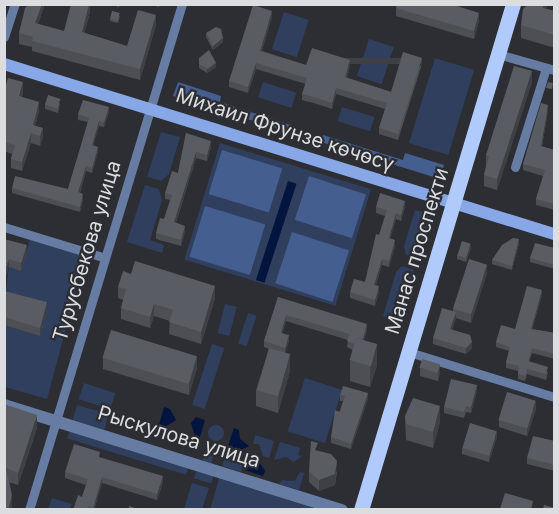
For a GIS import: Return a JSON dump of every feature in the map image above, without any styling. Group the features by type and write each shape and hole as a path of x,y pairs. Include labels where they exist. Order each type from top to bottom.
{"main road":[{"name":"Манас проспекти","path":"361,510 513,4"},
{"name":"Михаил Фрунзе көчөсү","path":"4,64 555,234"}],"street":[{"path":"4,37 15,4"},
{"name":"Турусбекова улица","path":"29,510 103,257 182,4"},
{"path":"498,54 550,69 515,167"},
{"path":"4,227 103,257"},
{"path":"409,352 555,397"},
{"name":"Рыскулова улица","path":"4,405 342,510"}],"shaded area":[{"path":"284,12 309,20 297,57 272,49"},
{"path":"369,39 394,47 382,84 357,76"},
{"path":"435,58 474,70 448,155 409,143"},
{"path":"178,82 221,96 220,102 291,125 289,132 173,96"},
{"path":"263,82 296,93 291,108 258,97"},
{"path":"342,107 375,117 370,131 338,121"},
{"path":"161,132 180,137 169,174 161,181 147,177"},
{"path":"323,135 403,160 405,153 444,165 440,179 321,142"},
{"path":"220,143 371,189 335,306 184,260"},
{"path":"222,150 282,168 269,212 209,194"},
{"path":"309,176 366,195 352,238 295,220"},
{"path":"288,181 297,184 264,283 256,280"},
{"path":"145,185 159,189 162,200 150,240 164,245 162,253 127,242"},
{"path":"205,206 265,224 250,275 190,257"},
{"path":"415,210 431,214 417,258 406,255 404,246"},
{"path":"292,232 349,251 332,302 275,283"},
{"path":"31,236 86,254 47,399 5,387 4,325 39,335 47,310 5,297 9,267 21,270"},
{"path":"402,266 414,270 398,321 383,316 396,272"},
{"path":"225,304 237,307 229,336 218,333"},
{"path":"248,313 257,316 247,346 238,343"},
{"path":"212,344 224,348 205,409 192,405"},
{"path":"305,378 342,390 325,443 288,431"},
{"path":"84,383 115,393 110,409 79,399"},
{"path":"77,405 109,414 104,429 73,420"},
{"path":"164,407 170,409 176,420 165,427 159,425"},
{"path":"196,417 205,420 200,437 195,436 191,423"},
{"path":"216,425 224,433 216,441 208,433"},
{"path":"234,428 239,430 240,439 249,446 241,450 228,446"},
{"path":"70,430 189,466 186,475 67,439"},
{"path":"255,435 274,441 269,458 263,456 259,444 253,444"},
{"path":"280,442 300,448 298,455 302,456 294,462 286,457 274,460"},
{"path":"208,444 217,447 211,464 202,461"},
{"path":"227,450 240,454 244,462 241,472 222,466"},
{"path":"257,459 265,471 263,476 245,470 247,463"},
{"path":"197,468 214,473 211,484 194,479"},
{"path":"300,472 304,473 299,490 279,484 282,480 295,481"},
{"path":"220,475 335,510 210,510"},
{"path":"192,483 209,488 202,509 184,509"},
{"path":"52,498 72,504 70,509 48,509"}],"building":[{"path":"29,4 42,4 35,23 64,31 71,4 89,4 82,32 127,46 138,10 156,15 140,69 32,41 33,37 19,33 25,8"},
{"path":"397,4 451,4 479,13 474,31 396,8"},
{"path":"528,4 544,4 543,8 555,11 555,35 521,25 523,9"},
{"path":"253,5 272,11 260,51 306,65 312,48 350,60 345,77 391,92 403,52 422,58 398,134 379,128 387,103 336,88 332,103 302,94 307,78 256,63 248,87 229,81"},
{"path":"112,11 120,13 118,21 110,19"},
{"path":"216,27 221,29 223,38 213,46 206,33"},
{"path":"209,50 216,63 207,69 199,64 199,58"},
{"path":"514,66 532,71 497,179 484,175 489,156 486,155"},
{"path":"8,78 23,82 19,96 39,102 33,125 43,128 40,136 31,133 22,162 11,159 15,145 4,142 4,92"},
{"path":"548,82 553,83 552,89 546,88"},
{"path":"48,95 60,99 57,109 45,105"},
{"path":"83,100 109,107 104,122 99,121 92,145 98,147 92,168 86,166 78,192 83,194 80,207 12,188 15,176 68,189 89,118 78,114"},
{"path":"541,103 548,105 541,146 555,150 555,204 536,199 545,170 523,164"},
{"path":"186,133 211,141 207,155 196,152 174,222 185,226 181,240 156,233 160,218 164,219 172,195 165,193 172,171 178,173"},
{"path":"380,193 405,201 401,215 396,213 389,238 395,240 389,261 382,259 374,285 379,286 375,300 350,292 354,279 365,282 376,234 379,235 387,210 376,207"},
{"path":"513,238 519,239 512,266 492,260 502,245"},
{"path":"4,239 27,245 21,263 9,259 4,274"},
{"path":"462,241 471,244 466,258 457,255"},
{"path":"535,243 555,248 555,265 530,258"},
{"path":"469,259 487,265 471,314 453,308"},
{"path":"135,261 215,286 201,332 169,322 173,310 154,304 150,317 121,308 126,289 118,287 123,271 131,274"},
{"path":"527,286 542,290 531,329 555,333 555,354 532,348 528,361 548,367 546,374 527,369 525,376 518,374 519,366 506,363 510,347 496,342 501,325 515,329"},
{"path":"4,291 47,302 40,328 4,317"},
{"path":"278,297 367,324 363,339 356,338 354,344 347,341 349,334 286,315 281,333 289,335 285,348 264,341"},
{"path":"442,308 456,312 450,329 470,335 472,342 466,348 433,338"},
{"path":"111,330 197,356 189,384 103,358"},
{"path":"356,338 377,344 371,366 350,360"},
{"path":"269,348 290,354 278,396 257,390"},
{"path":"422,359 440,364 438,373 420,368"},
{"path":"451,379 477,385 471,407 466,406 464,412 444,407"},
{"path":"343,386 368,393 351,444 331,437 335,410 340,412 345,396 340,395"},
{"path":"507,392 536,401 527,429 499,420"},
{"path":"413,398 440,406 433,432 406,424 405,416"},
{"path":"4,404 37,415 18,473 6,468 12,495 8,510 4,510"},
{"path":"470,423 497,431 489,456 462,448"},
{"path":"533,436 555,441 555,465 527,458"},
{"path":"311,441 318,443 315,450 331,454 337,461 335,474 319,480 309,471"},
{"path":"74,444 100,452 99,457 163,476 157,494 102,477 93,507 88,506 87,510 73,510 78,495 82,497 88,479 65,472"},
{"path":"505,493 533,501 531,510 500,509"},
{"path":"544,505 555,508 555,510 543,510"},
{"path":"129,506 141,510 128,510"}]}
